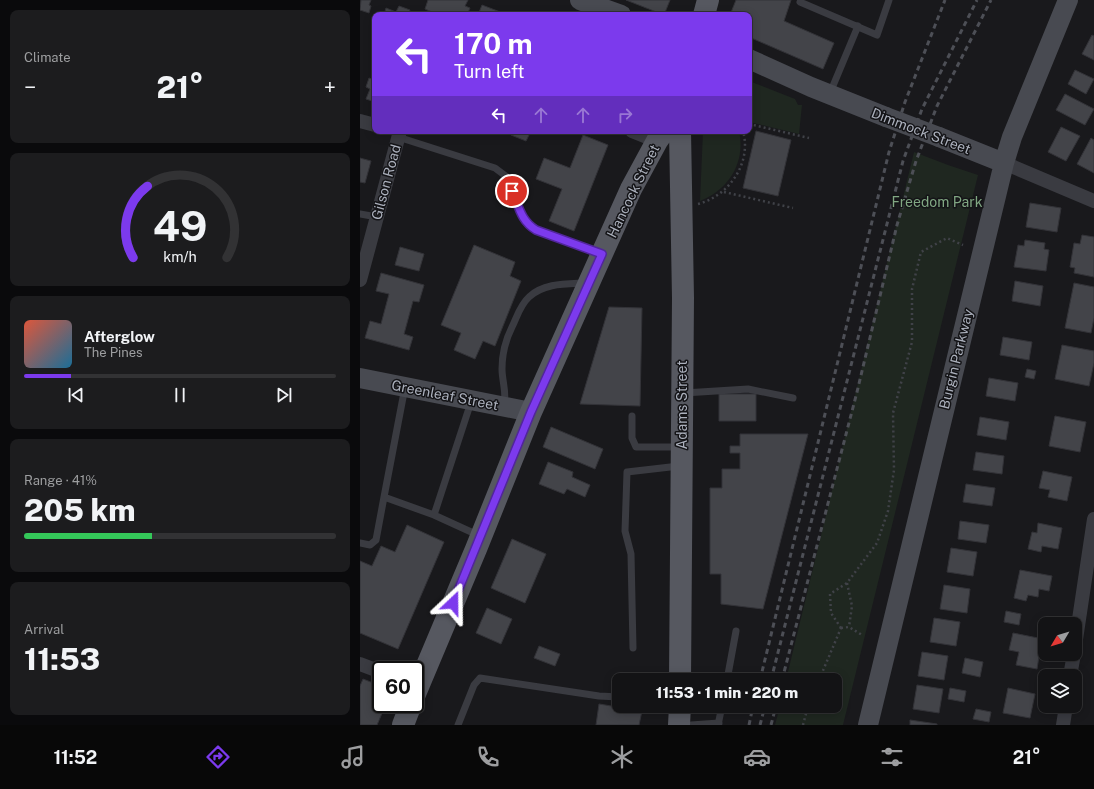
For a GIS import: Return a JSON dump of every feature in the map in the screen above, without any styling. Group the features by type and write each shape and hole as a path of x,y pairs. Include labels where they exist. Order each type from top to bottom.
{"main road":[{"path":"580,0 610,9"},
{"path":"705,12 708,0"},
{"name":"Burgin Parkway","path":"868,725 1004,163 1012,137 1068,0"},
{"name":"Dimmock Street","path":"752,60 830,95 1004,163"},
{"name":"Adams Street","path":"680,134 682,393 680,673"},
{"name":"Hancock Street","path":"424,672 531,412 631,189 661,136"},
{"name":"Greenleaf Street","path":"360,378 531,412"},
{"name":"Hancock Street","path":"403,725 408,713"},
{"path":"679,725 680,713"}],"street":[{"path":"360,121 372,124"},
{"name":"Gilson Road","path":"360,280 398,134"},
{"path":"649,134 661,136"},
{"name":"Dimmock Street","path":"1004,163 1094,201"},
{"path":"1079,617 1094,519"},
{"path":"360,664 372,669"},
{"path":"1063,725 1065,713"}],"lane":[{"path":"801,0 800,2 877,35 890,0"},
{"path":"830,95 858,26"},
{"path":"401,134 495,168 507,177 524,220 529,226 536,230 602,254"},
{"path":"360,214 377,217"},
{"path":"503,406 506,397 502,369 503,357 510,330 528,297 540,290 557,284 589,283"},
{"path":"360,543 370,545 376,540 405,387"},
{"path":"682,393 748,389 793,398"},
{"path":"434,515 472,400"},
{"path":"632,416 632,438 636,447 681,456"},
{"path":"633,648 631,554 625,531 626,472 681,456"},
{"path":"384,497 434,515 481,536"},
{"path":"728,673 736,631"},
{"path":"458,725 474,685 480,678 592,695 612,696"},
{"path":"691,725 719,724 721,713"}],"path":[{"path":"752,125 809,138"},
{"path":"697,204 711,200 723,192 737,174 742,163 745,144 743,134"},
{"path":"723,192 793,208"},
{"path":"841,628 831,613 830,594 847,583 878,543 888,511 894,470 893,413 912,342 912,289 921,252 947,238 963,245"},
{"path":"847,583 852,606 849,627"},
{"path":"841,628 849,627 862,635"},
{"path":"822,673 841,628"},
{"path":"803,725 806,713"}],"green space":[{"path":"752,82 795,99 798,105 802,105 799,134 752,123"},
{"path":"703,134 740,134 741,142 740,153 733,174 719,190 700,201"},
{"name":"Freedom Park","path":"914,152 978,175 843,725 775,725 778,713 842,713 842,673 788,673"}],"building":[{"path":"361,0 371,0 369,5 371,6 369,13 360,10"},
{"path":"428,0 468,0 465,6 470,8 468,12 432,12 425,9"},
{"path":"626,0 670,0 665,12 656,12"},
{"path":"736,0 791,0 784,21 834,43 823,69 752,38 752,12 731,12"},
{"path":"482,5 500,12 479,12"},
{"path":"399,6 410,10 409,12 396,12"},
{"path":"386,8 396,12 385,12"},
{"path":"1092,35 1094,36 1094,60 1082,54"},
{"path":"1075,70 1094,79 1086,94 1068,84"},
{"path":"369,78 372,79 372,101 366,99 370,89 366,87"},
{"path":"1065,94 1094,109 1085,125 1056,110"},
{"path":"1061,127 1080,136 1066,161 1048,152"},
{"path":"756,131 791,140 778,196 743,188"},
{"path":"511,134 530,134 526,141"},
{"path":"583,135 608,145 574,231 549,221 562,189 536,179 544,158 570,168"},
{"path":"1091,138 1094,140 1094,173 1077,164"},
{"path":"360,158 371,161 365,183 360,182"},
{"path":"1030,203 1061,208 1057,232 1026,227"},
{"path":"1082,235 1094,237 1094,277 1074,273 1075,268 1070,267 1074,243 1080,244"},
{"path":"1025,240 1045,243 1044,249 1049,250 1046,271 1014,267 1018,245 1024,246"},
{"path":"474,245 515,262 510,276 521,281 495,346 483,341 475,359 454,350 461,333 441,325"},
{"path":"400,247 424,254 419,271 395,265"},
{"path":"381,273 424,285 419,302 413,301 404,334 413,337 409,350 365,338 370,321 381,324 389,294 376,291"},
{"path":"1015,281 1043,286 1040,306 1012,301"},
{"path":"1074,283 1094,287 1094,318 1091,333 1065,328"},
{"path":"609,307 642,308 640,406 580,404"},
{"path":"1003,337 1032,342 1029,360 1000,355"},
{"path":"1062,345 1094,351 1094,363 1089,386 1055,379"},
{"path":"1027,369 1036,371 1034,379 1025,377"},
{"path":"989,378 1018,383 1015,401 986,396"},
{"path":"719,394 756,394 756,421 719,421"},
{"path":"1055,416 1086,422 1080,452 1049,446"},
{"path":"980,417 1009,422 1006,440 977,435"},
{"path":"551,427 603,449 595,469 543,447"},
{"path":"740,434 808,434 763,609 721,604 721,574 710,574 710,488 722,488 722,469 740,469 740,453 730,453 730,446 740,446"},
{"path":"976,452 1004,456 1002,474 973,470"},
{"path":"548,462 573,472 572,477 590,485 585,497 567,489 564,494 539,484"},
{"path":"1043,471 1072,477 1067,501 1048,497 1050,490 1039,488"},
{"path":"966,484 995,488 992,506 963,502"},
{"path":"960,521 989,525 986,543 958,539"},
{"path":"1038,523 1062,528 1058,549 1042,546 1041,552 1028,549 1032,532 1037,533"},
{"path":"407,525 444,542 398,649 360,633 360,561 372,566 381,546 395,552"},
{"path":"512,539 546,554 525,603 491,588"},
{"path":"951,548 977,552 973,576 947,572"},
{"path":"1020,570 1052,576 1049,591 1039,589 1038,597 1028,595 1026,601 1014,598"},
{"path":"944,585 970,589 967,613 940,609"},
{"path":"487,608 512,619 501,644 476,633"},
{"path":"1006,611 1021,614 1019,625 1004,622"},
{"path":"934,618 960,622 956,646 930,642"},
{"path":"1013,633 1038,638 1037,669 1016,665 1019,652 1009,650"},
{"path":"539,646 560,654 555,666 534,658"},
{"path":"922,652 948,656 944,680 918,676"},
{"path":"965,658 983,662 980,677 962,673"},
{"path":"363,679 372,682 372,713 382,713 377,725 360,725 360,686"},
{"path":"917,685 943,689 939,713 913,709"},
{"path":"950,688 966,691 964,702 948,699"},
{"path":"1008,688 1035,694 1030,718 1003,713"},
{"path":"599,704 612,706 612,713 642,713 639,725 596,725"},
{"path":"976,709 991,712 989,722 973,719"},
{"path":"910,720 937,724 937,725 910,725"}],"railway":[{"path":"762,673 889,152 905,102 945,0"},
{"path":"773,673 903,161 922,109 977,0"},
{"path":"784,673 857,392 897,225 916,161 937,106 991,0"},
{"path":"749,725 752,713"},
{"path":"760,725 763,713"},
{"path":"771,725 774,713"}],"route":[{"path":"453,603 531,412 602,254 536,230 529,226 524,220 512,191"}]}
